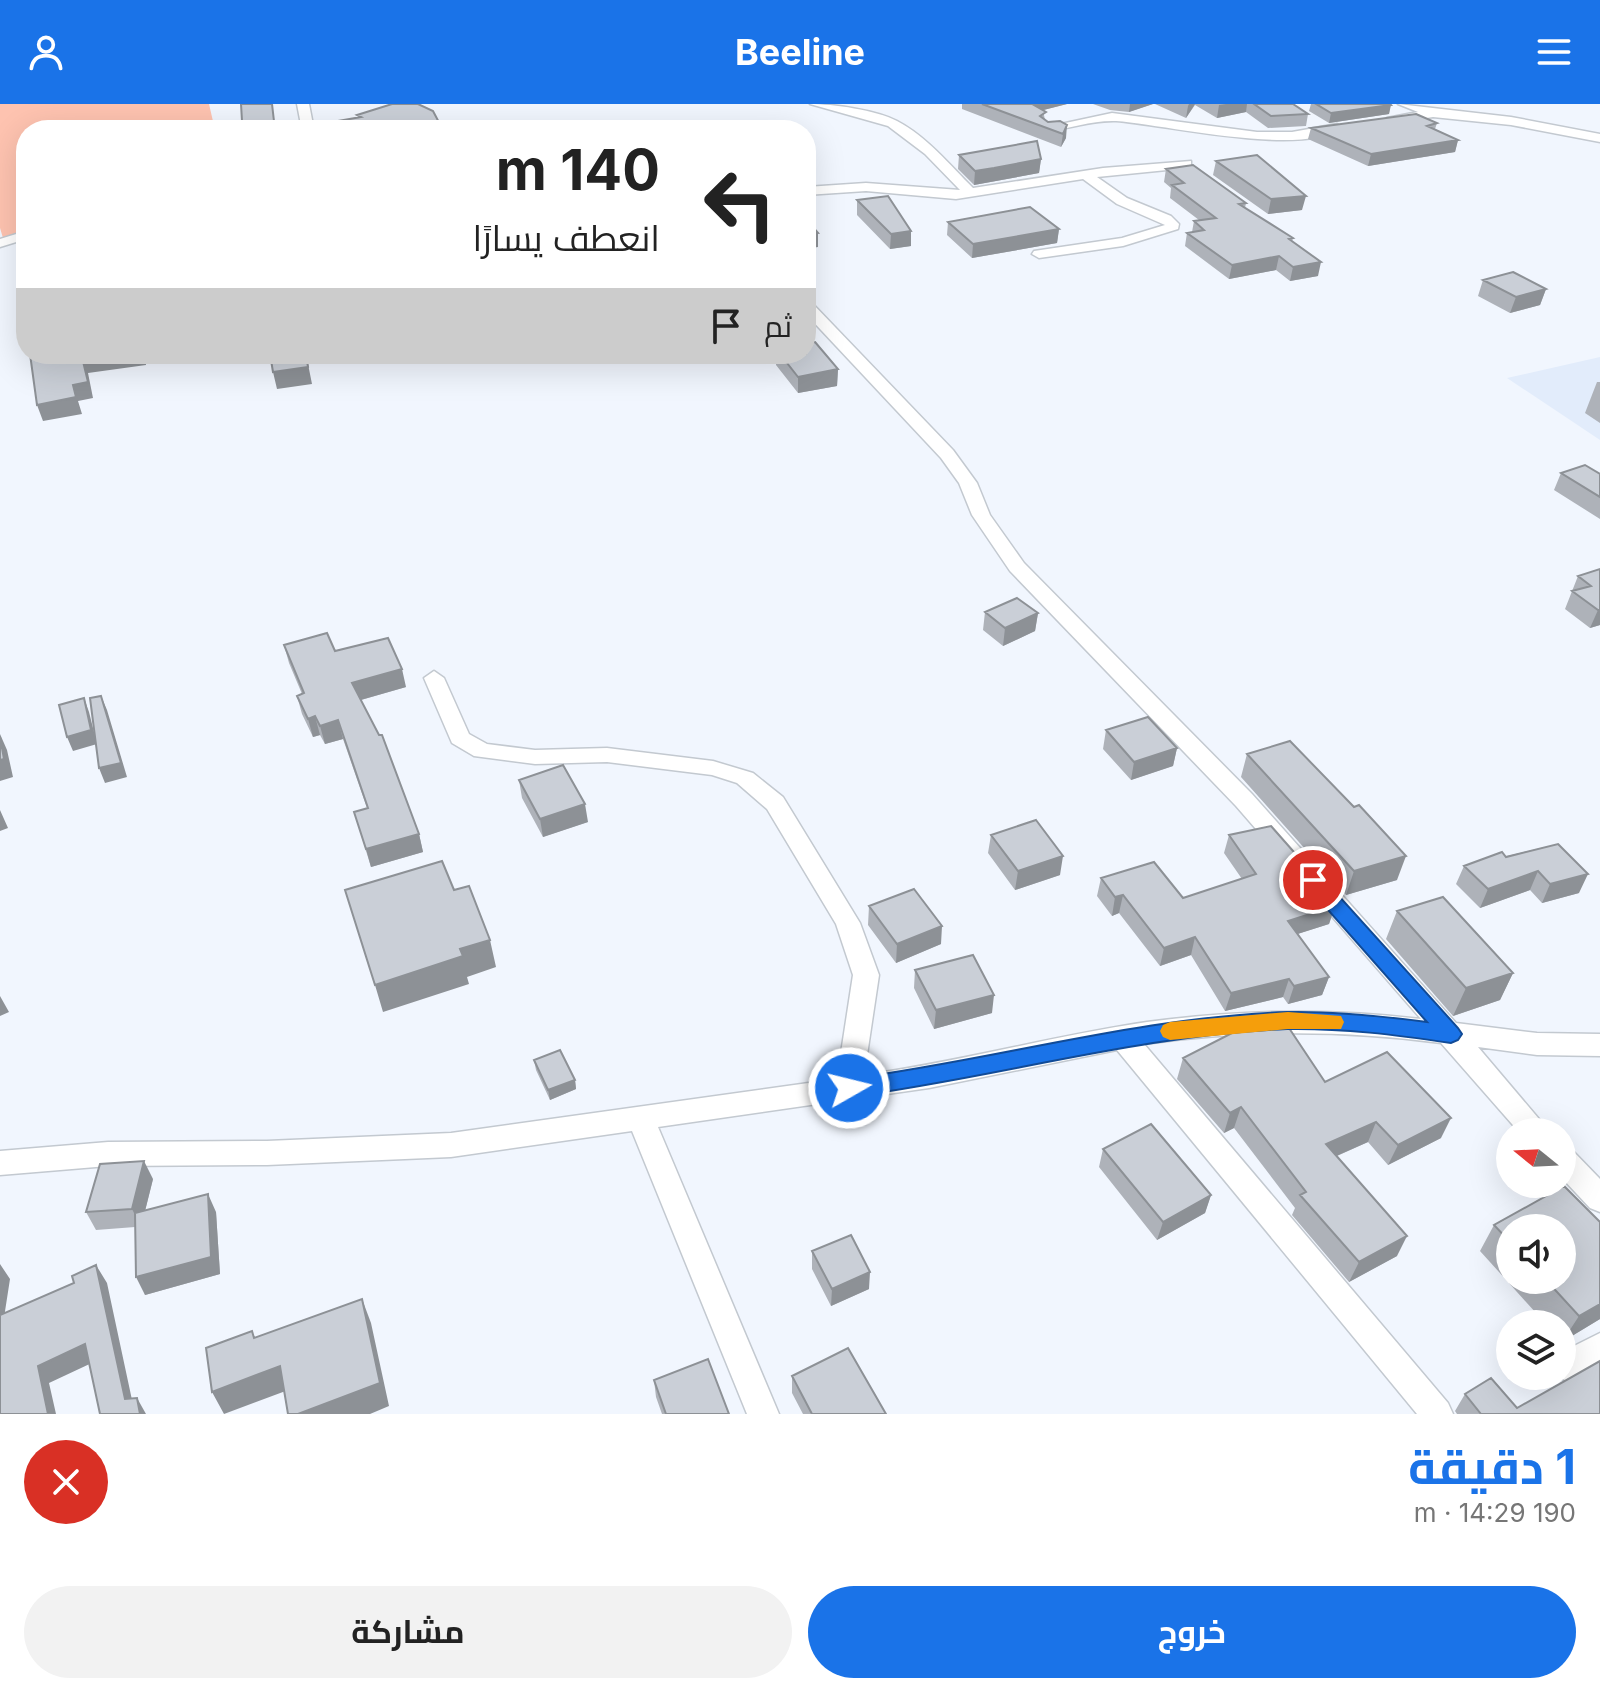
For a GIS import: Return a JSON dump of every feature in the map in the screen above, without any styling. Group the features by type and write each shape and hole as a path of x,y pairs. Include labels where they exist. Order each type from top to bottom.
{"street":[{"path":"816,104 892,123 929,151 970,193"},
{"path":"1084,104 1112,117"},
{"path":"1404,104 1433,113 1511,121 1600,138"},
{"path":"1451,115 1465,108 1460,104"},
{"path":"1379,123 1433,113"},
{"path":"1048,128 1112,117 1276,136 1348,127"},
{"path":"1305,117 1326,130"},
{"path":"1210,141 1221,131"},
{"path":"816,190 866,187 942,195 970,193 1086,175 1189,168 1198,151"},
{"path":"1039,254 1123,242 1171,229 1172,224 1166,219 1122,201 1086,175"},
{"path":"816,316 947,454 968,483 981,515 1017,567 1244,800 1524,1118"},
{"path":"434,678 460,738 482,751 535,757 607,755 713,768 745,778 775,803 848,923 866,975 849,1088"},
{"path":"0,1163 108,1154 267,1153 451,1145 929,1077 1123,1038 1288,1021 1377,1024 1537,1044 1600,1045"},
{"path":"1123,1038 1355,1312 1437,1414"},
{"path":"640,1117 763,1414"},
{"path":"1576,1174 1600,1199"},
{"path":"1576,1362 1600,1348"}],"shaded area":[{"path":"0,104 209,104 213,120 16,120 16,234 3,238 0,228"},
{"path":"1600,357 1600,440 1507,378"}],"building":[{"path":"241,104 272,104 274,120 242,120"},
{"path":"392,104 418,104 433,111 438,120 344,120 361,117 357,115"},
{"path":"982,104 1032,104 1046,112 1040,116 1048,122 1060,121 1067,125 1063,134"},
{"path":"1254,104 1293,104 1308,114 1271,116"},
{"path":"1316,104 1390,104 1391,105 1331,113"},
{"path":"1416,114 1437,123 1427,126 1458,140 1371,154 1311,128"},
{"path":"1037,141 1041,159 994,168 975,171 959,155"},
{"path":"1257,155 1306,196 1271,199 1216,161"},
{"path":"1193,165 1246,203 1239,204 1293,238 1289,239 1321,262 1293,267 1279,256 1232,265 1187,233 1204,230 1194,221 1216,218 1172,185 1184,183 1166,169"},
{"path":"888,196 911,231 891,234 857,200"},
{"path":"1030,207 1059,229 973,244 948,222"},
{"path":"1513,272 1546,289 1516,297 1483,280"},
{"path":"816,343 838,369 798,377 788,364 816,364"},
{"path":"31,364 84,364 88,382 73,385 76,397 37,405"},
{"path":"272,364 308,364 308,367 273,372"},
{"path":"1585,465 1600,474 1600,497 1561,473"},
{"path":"1600,569 1598,610 1572,591 1591,586 1578,576"},
{"path":"1017,598 1038,613 1005,628 985,612"},
{"path":"327,633 335,651 388,638 402,669 352,683 379,735 382,735 419,834 366,849 354,812 368,808 338,720 320,726 315,716 308,719 297,696 304,693 284,645"},
{"path":"101,696 121,763 99,768 90,698"},
{"path":"84,698 91,730 67,737 59,705"},
{"path":"1148,717 1177,748 1134,762 1106,730"},
{"path":"0,737 4,759 0,760"},
{"path":"1290,741 1354,807 1359,805 1406,856 1354,871 1247,754"},
{"path":"563,765 585,804 540,819 519,780"},
{"path":"1036,820 1063,856 1018,871 991,835"},
{"path":"1271,826 1323,885 1319,887 1335,906 1288,921 1329,977 1294,986 1289,979 1231,993 1195,937 1164,948 1123,895 1115,897 1101,878 1154,862 1183,898 1256,874 1229,835"},
{"path":"1558,844 1588,874 1550,884 1538,871 1488,889 1464,866 1502,852 1506,857"},
{"path":"442,861 454,890 469,886 490,940 460,949 463,956 375,985 345,890"},
{"path":"914,889 942,926 897,944 869,906"},
{"path":"1443,897 1513,973 1466,988 1397,911"},
{"path":"973,955 994,995 936,1010 915,970"},
{"path":"1283,1019 1325,1082 1387,1052 1451,1118 1398,1145 1376,1122 1326,1144 1407,1236 1359,1262 1300,1195 1306,1192 1241,1107 1230,1113 1183,1058 1234,1032"},
{"path":"560,1050 575,1080 548,1090 534,1060"},
{"path":"1151,1124 1211,1195 1163,1222 1103,1149"},
{"path":"144,1161 132,1209 86,1212 100,1164"},
{"path":"208,1194 211,1257 136,1277 135,1213"},
{"path":"1542,1198 1576,1198 1600,1222 1600,1304 1579,1316 1559,1294 1576,1294 1576,1214 1514,1214"},
{"path":"851,1235 870,1272 832,1289 812,1251"},
{"path":"96,1265 125,1399 137,1398 140,1414 100,1414 85,1344 38,1366 48,1414 0,1414 0,1315 74,1283 72,1276"},
{"path":"362,1299 380,1383 298,1414 288,1414 280,1366 212,1392 206,1348 252,1331 254,1338"},
{"path":"848,1348 886,1414 812,1414 792,1376"},
{"path":"708,1359 729,1414 666,1414 654,1380"},
{"path":"1600,1361 1600,1414 1481,1414 1465,1394 1491,1378 1496,1390 1501,1390 1517,1408 1549,1390 1576,1390 1576,1375"}],"slow traffic":[{"path":"1170,1031 1288,1021 1333,1022"}],"route":[{"path":"849,1088 929,1077 1147,1033 1288,1021 1377,1024 1451,1034 1313,880"}]}
